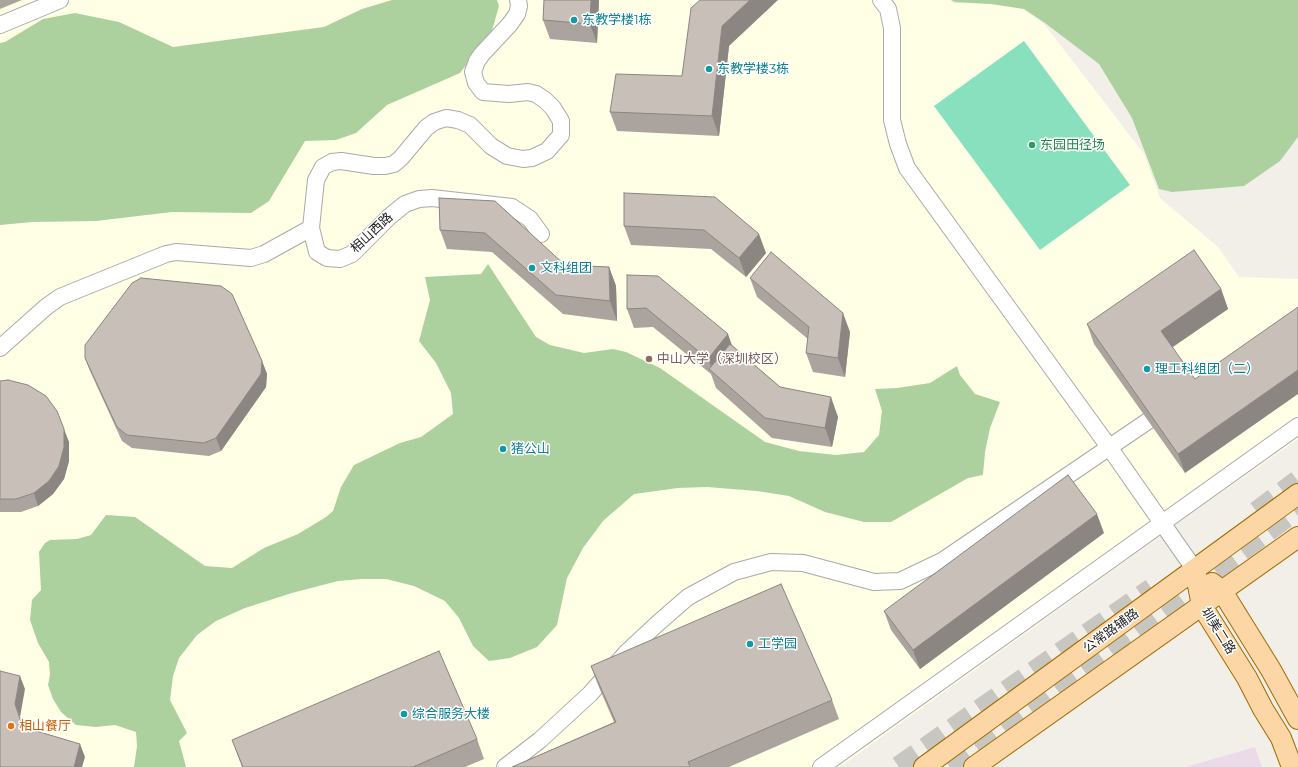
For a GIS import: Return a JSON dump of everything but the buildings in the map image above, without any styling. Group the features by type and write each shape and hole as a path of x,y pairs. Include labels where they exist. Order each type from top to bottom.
{"main road":[{"name":"公常路辅路","path":"924,767 1298,494"},
{"path":"974,767 1298,537"},
{"name":"圳美二路","path":"1194,570 1222,591 1271,670 1298,719"},
{"name":"圳美二路","path":"1194,570 1202,606 1247,678 1280,738 1292,767"}],"lane":[{"path":"0,25 60,0"},
{"name":"相山西路","path":"518,0 519,6 517,14 510,24 482,54 477,61 473,72 476,83 483,92 509,94 528,92 536,94 553,108 561,121 561,135 547,151 532,158 523,160 507,156 491,146 470,125 458,120 446,118 434,122 426,128 401,158 394,164 374,166 341,161 332,162 323,168 316,180 311,228 317,252 327,258 340,259 352,254 389,217 405,204 419,199 432,198 512,207 530,219 541,234"},
{"path":"881,0 888,9 892,28 892,120 898,144 907,168 1109,447 1194,570"},
{"path":"0,348 46,307 60,297 166,254 176,252 251,258 264,254 311,228"},
{"path":"505,767 540,740 590,694 627,652 683,601 734,572 771,562 803,563 874,582 900,582 942,561 1148,421"},
{"path":"821,767 1298,426"}],"shaded area":[{"name":"中山大学（深圳校区）","path":"0,0 950,0 953,3 991,4 1024,9 1045,25 1144,154 1160,198 1218,247 1239,277 1298,279 1298,439 1195,511 840,767 0,767"},
{"path":"1255,747 1262,767 1186,767"}],"green space":[{"path":"392,0 497,0 499,6 491,34 460,73 387,105 356,133 336,140 305,141 269,201 251,213 172,212 96,221 32,222 0,225 0,43 5,42 43,19 75,13 119,22 173,47 324,27 362,9"},
{"path":"951,0 1298,0 1298,137 1280,161 1244,186 1172,192 1159,189 1132,118 1099,64 1024,9 991,4 955,2"},
{"name":"东园田径场","path":"1024,41 1130,185 1040,250 934,106"},
{"path":"488,264 536,337 550,345 584,353 613,349 626,352 660,368 765,442 799,451 836,455 864,452 879,435 882,411 875,389 897,388 930,383 957,366 960,375 975,394 1000,402 990,428 985,452 983,475 968,478 891,522 864,522 825,512 789,496 757,491 707,487 678,488 634,494 603,521 583,548 567,578 557,625 537,647 510,658 489,661 473,646 459,618 445,601 414,586 386,579 338,581 292,593 245,608 216,621 197,635 179,658 173,676 170,700 187,733 179,741 186,767 134,767 137,746 136,732 115,725 96,727 76,725 61,712 53,699 48,685 50,675 49,662 38,643 30,620 32,600 41,590 39,552 45,543 50,540 77,539 91,535 106,515 135,517 205,566 232,568 264,548 298,534 326,517 333,511 341,487 354,465 400,443 421,437 453,414 451,393 436,363 419,341 430,300 425,277 481,274"}],"tunnel":[{"path":"1257,512 1298,481"},
{"path":"950,767 1298,508"},
{"path":"899,767 1152,589"}],"place":[{"name":"东教学楼1栋","path":"574,20"},
{"name":"东教学楼3栋","path":"709,69"},
{"name":"东园田径场","path":"1032,145"},
{"name":"文科组团","path":"532,268"},
{"name":"中山大学（深圳校区）","path":"649,359"},
{"name":"理工科组团（二）","path":"1147,369"},
{"name":"猪公山","path":"503,449"},
{"name":"工学园","path":"750,644"},
{"name":"综合服务大楼","path":"404,714"},
{"name":"相山餐厅","path":"11,726"}]}
